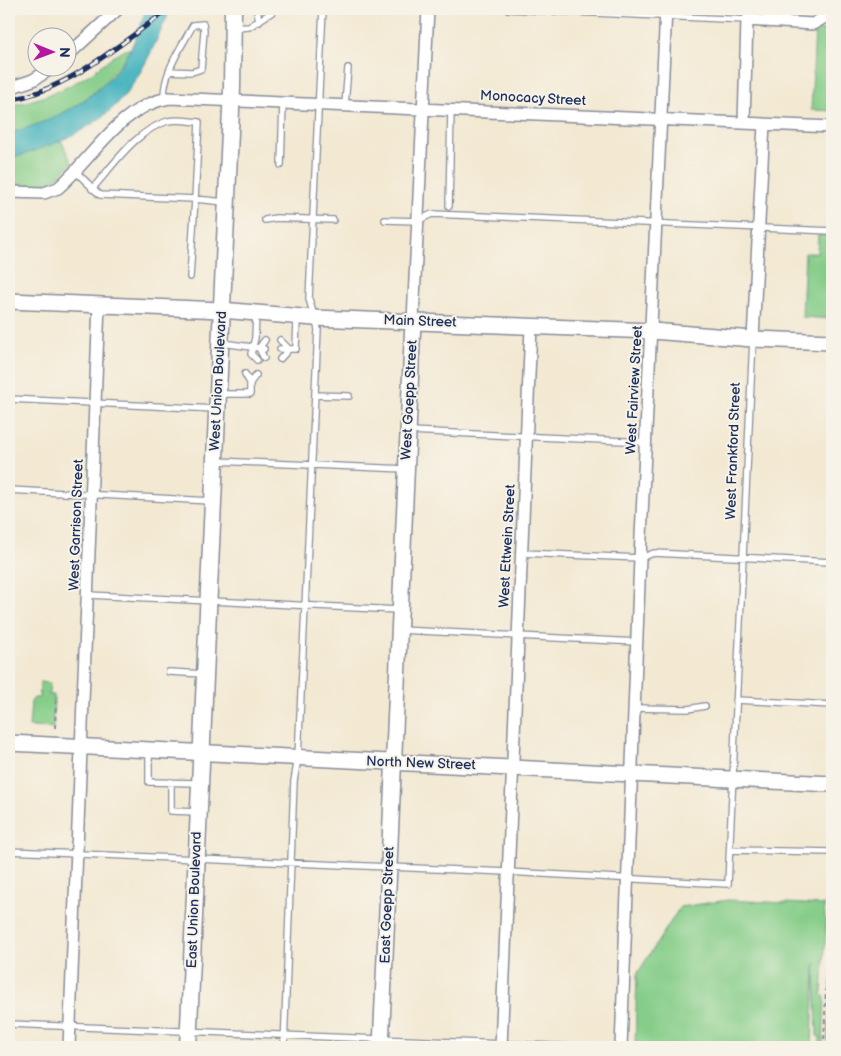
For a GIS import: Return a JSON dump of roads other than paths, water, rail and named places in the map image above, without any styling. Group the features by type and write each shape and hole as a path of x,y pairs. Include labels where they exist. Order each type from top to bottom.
{"main road":[{"name":"West Union Boulevard","path":"200,753 227,202 233,9"},
{"name":"East Union Boulevard","path":"188,1040 200,753"}],"street":[{"path":"78,46 118,9"},
{"name":"West Goepp Street","path":"392,762 428,9"},
{"name":"West Fairview Street","path":"621,1047 640,558 666,12"},
{"path":"744,123 747,14 813,24 832,13"},
{"path":"9,88 36,78"},
{"path":"9,192 51,192 75,171 128,116 144,105 164,99"},
{"name":"Monocacy Street","path":"164,99 422,108 832,127"},
{"name":"West Frankford Street","path":"753,339 764,124"},
{"name":"Main Street","path":"9,301 221,310 314,318 412,320 531,327 652,331 753,339 832,342"},
{"name":"West Garrison Street","path":"69,1047 99,305"},
{"name":"West Ettwein Street","path":"501,1045 531,327"},
{"name":"North New Street","path":"9,744 832,784"},
{"name":"East Goepp Street","path":"381,1043 392,762"}],"lane":[{"path":"258,9 259,22"},
{"path":"233,28 249,27 277,9"},
{"path":"284,1047 295,769 298,758 306,605 318,329 309,299 323,9"},
{"path":"508,9 747,14"},
{"path":"164,99 164,89 169,71 193,25 203,24 204,39 201,69 192,72 169,71"},
{"path":"345,105 348,68"},
{"path":"281,165 283,103"},
{"path":"449,206 452,110"},
{"path":"92,189 123,155 155,126 169,121 199,122 190,277"},
{"path":"75,171 100,195 227,202"},
{"path":"385,220 417,221 432,214 832,231"},
{"path":"265,220 276,218 333,220"},
{"path":"256,313 255,338 257,360"},
{"path":"280,349 296,349 297,316"},
{"name":"West Frankford Street","path":"627,879 728,884 753,339"},
{"path":"246,359 265,340"},
{"path":"280,340 289,350"},
{"path":"220,343 256,350 264,358"},
{"path":"280,359 289,350"},
{"path":"9,399 96,403 217,401 250,394 250,383 245,374"},
{"path":"250,383 256,375"},
{"path":"315,395 349,396"},
{"path":"408,431 646,442"},
{"path":"214,461 406,469"},
{"path":"9,490 212,501"},
{"path":"522,553 640,558 654,553 832,562"},
{"path":"88,595 399,610"},
{"path":"398,630 638,642"},
{"path":"169,672 204,674"},
{"path":"736,700 832,705"},
{"path":"635,708 688,709 705,706"},
{"path":"9,744 9,757"},
{"path":"150,750 149,782 199,783"},
{"path":"171,782 171,811 198,812"},
{"path":"730,850 832,852"},
{"path":"9,851 507,872 627,879"},
{"path":"9,1024 70,1026 188,1040 285,1035 381,1043 576,1047"}],"water":[{"path":"146,9 171,9 141,70 127,93 118,103 81,131 38,150 9,159 9,133 27,128 63,113 79,104 109,79 121,65 131,48"}],"railway":[{"path":"9,100 31,95 73,76 94,64 169,9"}]}
